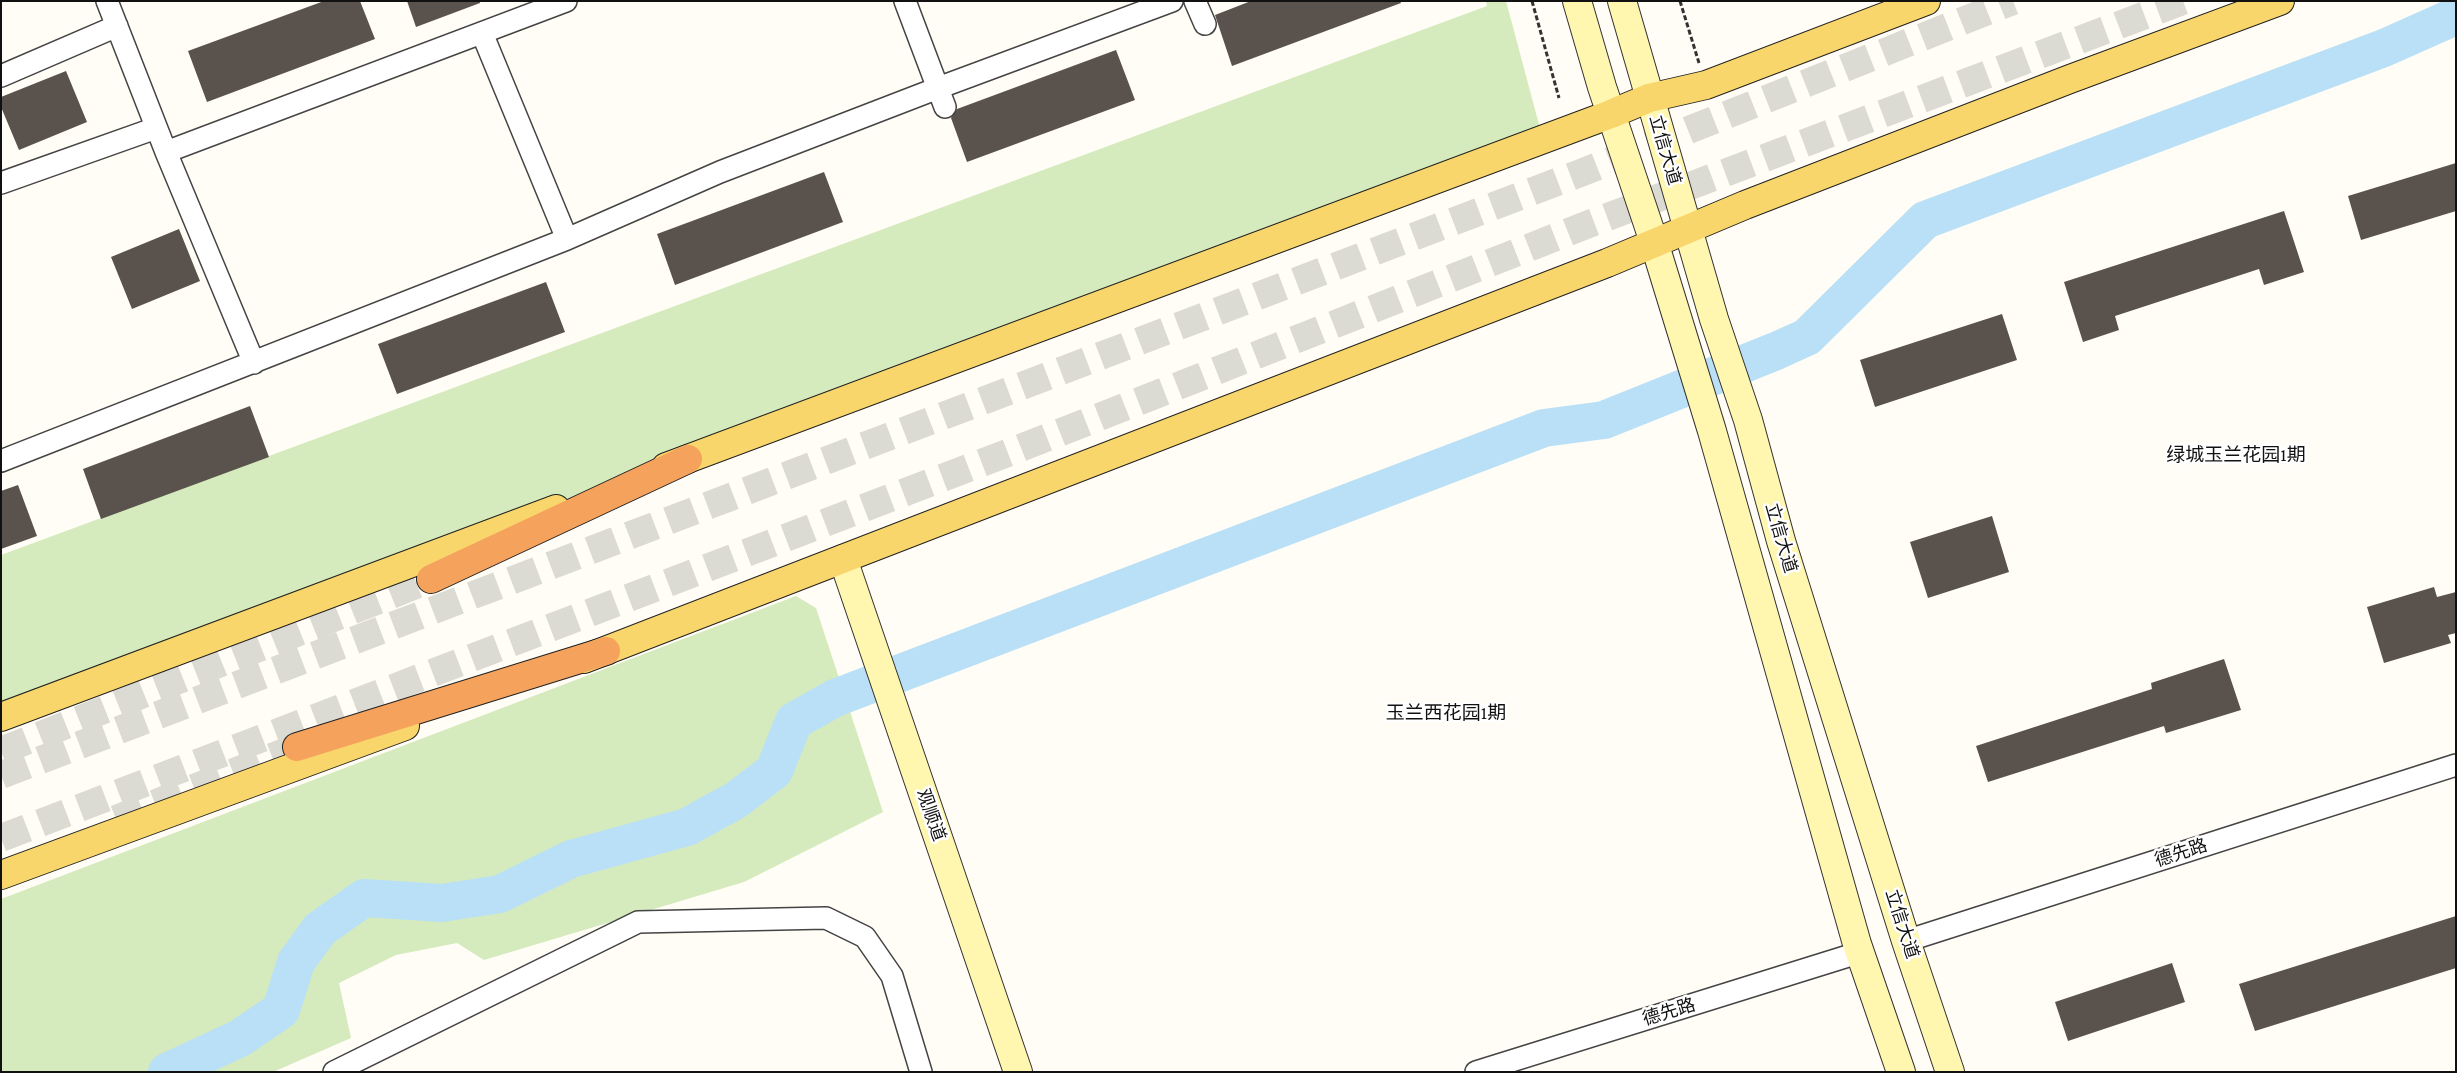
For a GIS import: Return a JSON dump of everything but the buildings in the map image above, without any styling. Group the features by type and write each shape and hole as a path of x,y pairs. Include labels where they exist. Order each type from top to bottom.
{"highway":[{"path":"432,579 688,459"},
{"path":"298,746 606,651"}],"main road":[{"path":"1,717 1650,98 1706,85 1926,1"},
{"path":"1,876 606,651 1607,263 1745,205 2042,90 2280,1"}],"street":[{"path":"107,1 156,128 254,363"},
{"path":"166,152 566,1"},
{"path":"905,1 941,97"},
{"path":"1,461 567,239 720,172 941,97 1172,1"},
{"path":"1196,1 1205,24"},
{"name":"立信大道","path":"1577,1 1712,431 1863,957 1901,1072"},
{"name":"立信大道","path":"1622,1 1714,319 1748,420 1781,542 1908,946 1950,1072"},
{"path":"1,76 117,26"},
{"path":"482,33 567,239"},
{"path":"3,177 156,128"},
{"name":"观顺道","path":"838,561 1018,1072"},
{"name":"观顺道","path":"889,705 1007,1072"},
{"name":"德先路","path":"1908,946 2456,765"},
{"name":"德先路","path":"1908,946 2456,776"},
{"path":"334,1072 638,922 826,918 865,937 892,976 921,1072"},
{"name":"德先路","path":"1476,1072 1863,957"},
{"name":"德先路","path":"1511,1072 1863,957"}],"path":[{"path":"1532,1 1558,98"},
{"path":"1680,1 1701,68"}],"green space":[{"path":"1486,1 1506,1 1541,132 1,713 1,555 1487,6"},
{"path":"796,596 816,608 883,812 744,882 484,960 457,943 396,955 339,983 351,1038 273,1072 1,1072 1,899"}],"waterway":[{"path":"167,1072 240,1038 281,1010 296,962 320,929 364,898 442,903 500,894 571,859 687,827 736,800 774,771 794,721 835,698 1544,428 1604,420 1776,351 1807,337 1925,220 2384,48 2456,16"}],"tunnel":[{"path":"1,775 1578,174 2013,1"},
{"path":"1,838 1018,449 1594,222 2183,1"},
{"path":"1,751 431,579"},
{"path":"116,819 297,747"}],"district":[{"name":"绿城玉兰花园1期","path":"2236,455"},
{"name":"玉兰西花园1期","path":"1446,713"}]}
